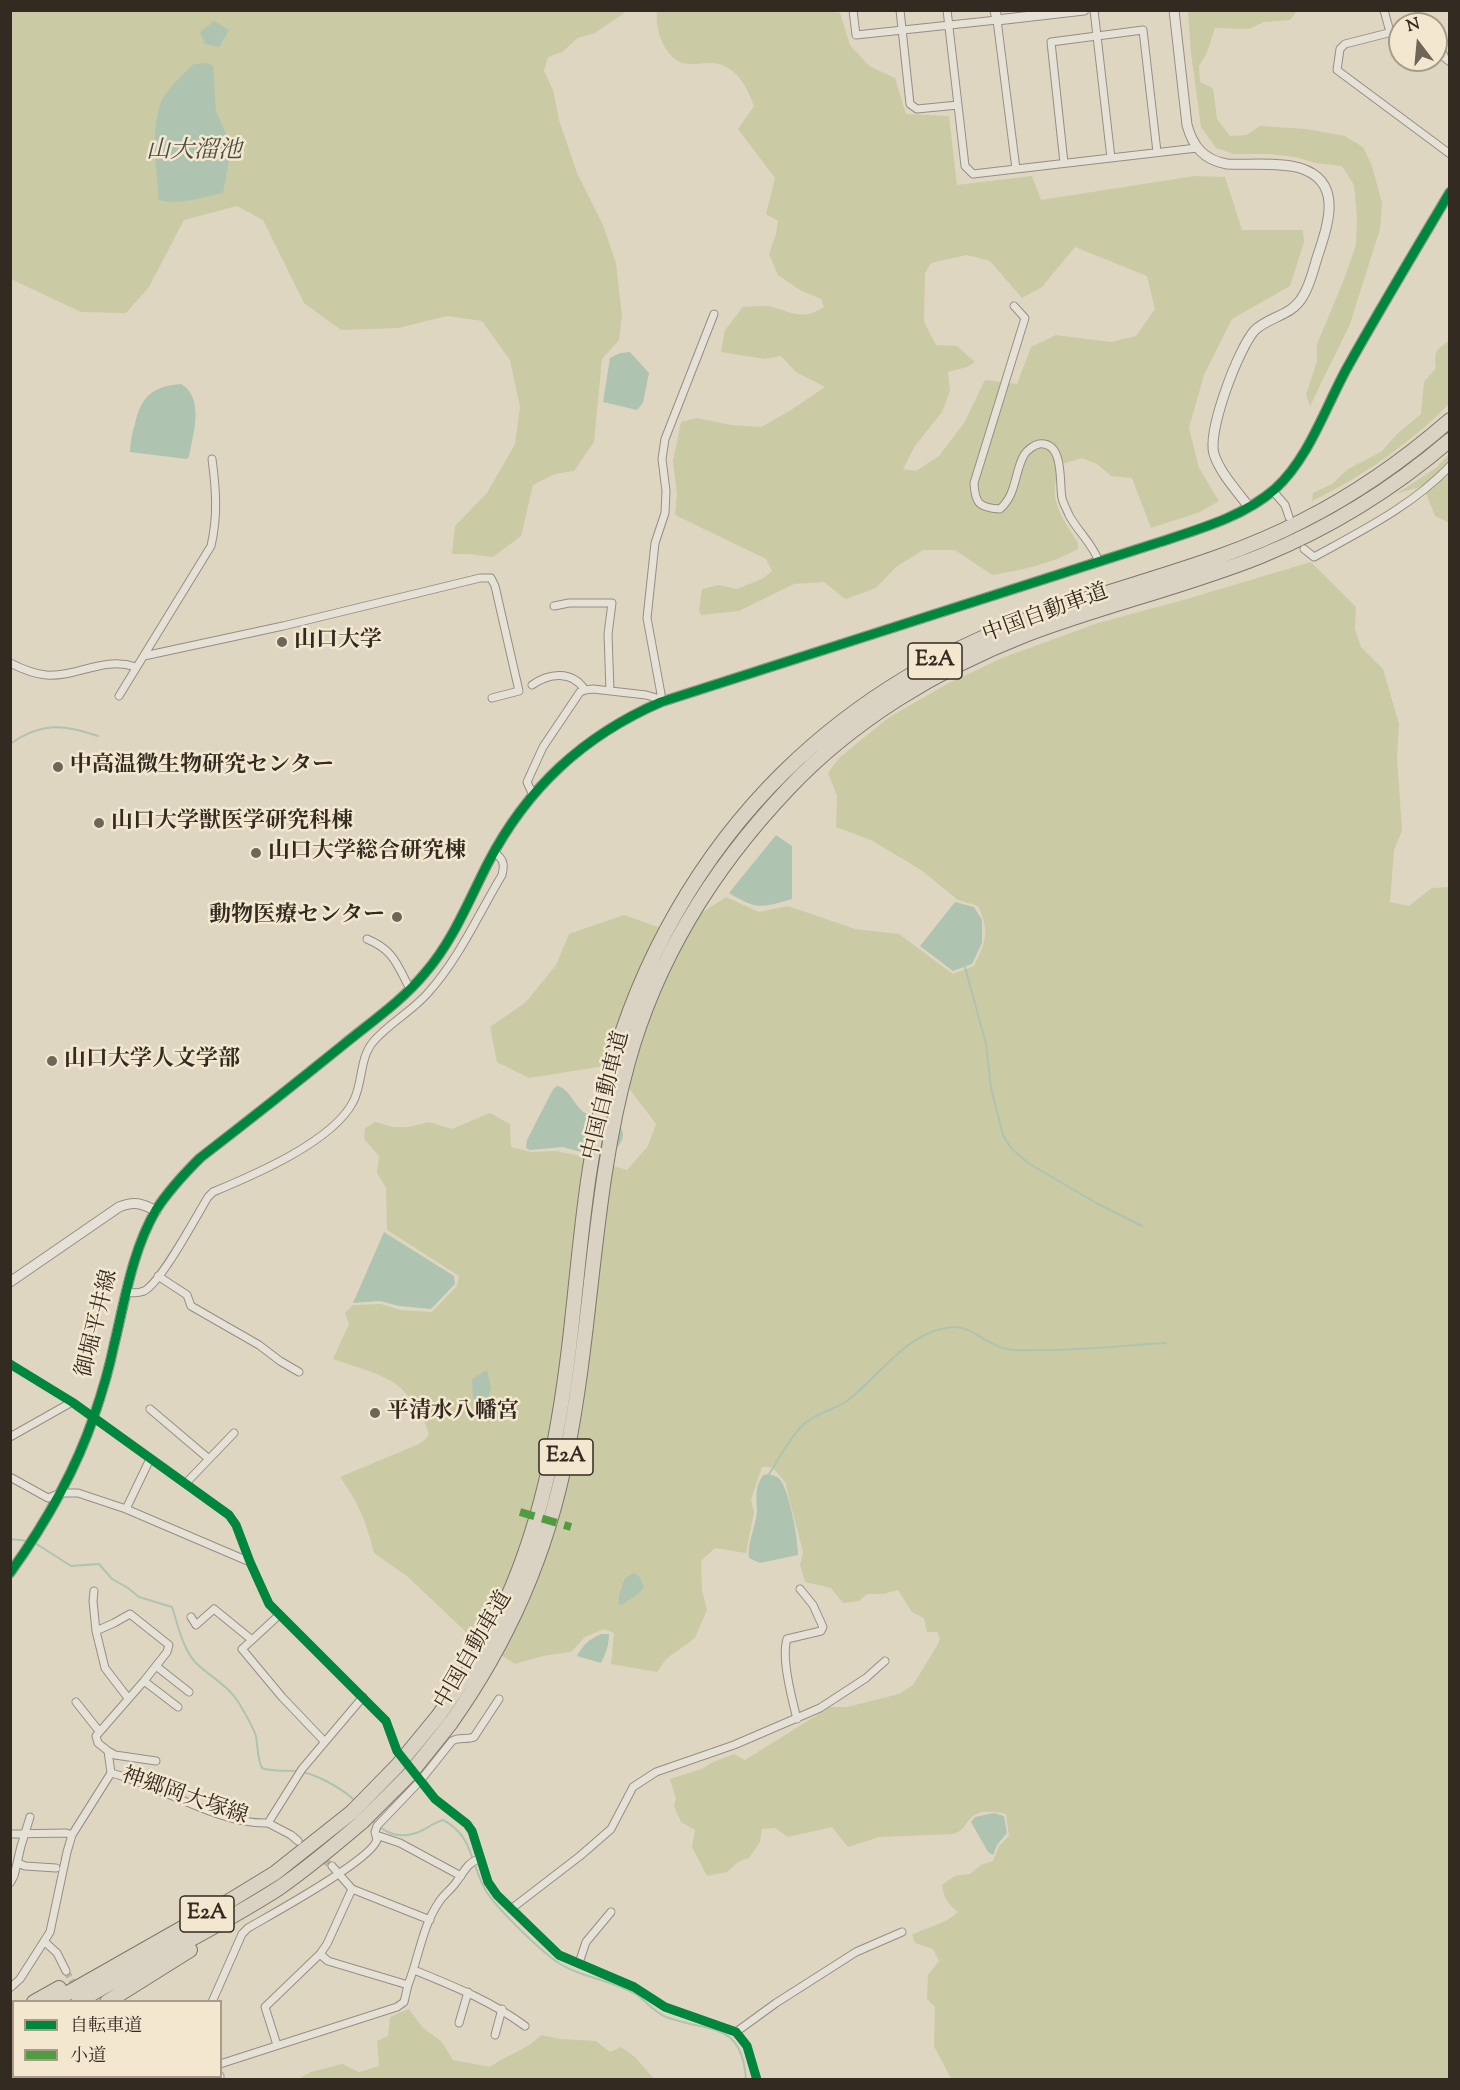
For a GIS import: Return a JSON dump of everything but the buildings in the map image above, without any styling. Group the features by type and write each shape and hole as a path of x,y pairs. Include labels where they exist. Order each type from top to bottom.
{"highway":[{"name":"中国自動車道","path":"53,2000 221,1906 275,1873 352,1812 444,1720 477,1683 510,1624 537,1562 566,1459 575,1406 602,1106 609,1074 633,1003 653,954 670,923 722,842 780,775 813,745 880,694 930,664 980,638 1057,608 1209,559 1300,523 1342,500 1385,472 1449,420"},
{"name":"中国自動車道","path":"598,1166 628,1059 646,1008 675,944 731,855 792,785 852,732 918,687 987,651 1062,622 1222,570 1263,555 1306,535 1348,513 1395,483 1449,440"},
{"name":"中国自動車道","path":"80,2000 234,1916 302,1872 362,1822 409,1775 444,1720"},
{"path":"109,2000 253,1909 302,1872"},
{"path":"36,2000 95,1967 154,1943"}],"street":[{"path":"853,10 856,35 949,25 996,15 1084,10"},
{"path":"900,10 910,104 916,109 958,105"},
{"path":"947,10 965,166 973,174 1197,148"},
{"path":"1094,10 1111,158"},
{"path":"1174,10 1187,125 1197,148 1206,157 1216,162 1302,168 1316,177 1323,186 1330,206 1329,222 1303,297 1289,312 1264,323 1249,338 1239,357 1214,427 1212,443 1215,455 1249,507"},
{"path":"1384,10 1388,28"},
{"path":"996,15 1016,169"},
{"path":"1064,163 1051,42 1143,30 1157,152"},
{"path":"1388,32 1345,44 1340,49 1337,70 1449,154"},
{"name":"御堀平井線","path":"10,1573 36,1536 77,1460 93,1418 114,1347 126,1292 140,1247 156,1211 181,1177 200,1158 411,989 425,974 449,940 494,852 533,795 563,764 597,736 660,700 1212,525 1249,507 1273,490 1296,463 1346,370 1449,192"},
{"path":"1014,306 1025,318 974,483 975,496 980,505 999,509 1008,501 1024,454 1032,447 1041,444 1048,446 1056,453 1060,465 1062,498 1070,516 1096,553 1099,562"},
{"path":"533,795 527,782 543,747 573,701 585,690 646,695 660,700 662,694 647,618 655,543 665,513 666,492 662,459 665,439 714,314"},
{"path":"119,696 211,546 216,526 212,459"},
{"path":"1304,549 1314,557 1356,534 1412,500 1449,466"},
{"path":"1273,490 1285,505 1289,517"},
{"path":"144,656 284,626 480,578 491,578 495,586 519,691 492,698"},
{"path":"554,606 569,603 612,603 608,634 610,691"},
{"path":"10,663 29,672 46,675 110,663 136,667"},
{"path":"532,685 552,675 563,675 581,683 585,690"},
{"path":"126,1292 144,1291 158,1276 170,1261 213,1192 260,1173 318,1137 343,1118 359,1089 365,1056 370,1046 378,1036 425,996 459,952 502,875 504,863 494,852"},
{"path":"367,939 381,945 390,953 411,989"},
{"path":"10,1282 119,1207 130,1203 141,1203 156,1211"},
{"path":"158,1276 187,1295 191,1305 259,1345 299,1372"},
{"path":"10,1364 72,1402 229,1515 236,1525 269,1604 386,1720 397,1751 420,1781 435,1800 467,1824 472,1831 478,1859 488,1882 497,1895 559,1955 634,1987 682,2015 723,2026 736,2032 747,2046 757,2079"},
{"path":"10,1437 72,1402"},
{"path":"150,1409 209,1459"},
{"path":"186,1483 234,1433"},
{"path":"126,1509 150,1459"},
{"path":"10,1477 48,1498 61,1493 78,1493 126,1509 250,1562"},
{"path":"797,1719 785,1648 788,1639 821,1631 823,1627 813,1605 800,1589"},
{"path":"94,1591 96,1631 105,1668 129,1698"},
{"path":"191,1617 196,1624 214,1609 252,1640"},
{"path":"96,1631 130,1614 169,1645 167,1653 99,1731 96,1740 115,1755 156,1761"},
{"path":"279,1615 242,1649 282,1697 324,1741"},
{"path":"511,1909 611,1829 633,1787 648,1777 656,1772 734,1745 820,1708 866,1678 885,1661"},
{"path":"156,1666 189,1692"},
{"path":"144,1682 178,1707"},
{"name":"神郷岡大塚線","path":"10,1988 20,1979 50,1932 72,1835 111,1773 244,1822 268,1823 300,1771 363,1697"},
{"path":"212,2000 242,1934 371,1851 376,1844 377,1826 420,1781 452,1741 457,1738 474,1737 499,1699"},
{"path":"75,1702 99,1731"},
{"path":"108,1751 111,1773"},
{"path":"10,1883 18,1863 30,1817"},
{"path":"268,1823 298,1841"},
{"path":"10,1834 66,1833 72,1835"},
{"path":"376,1835 400,1843 461,1876"},
{"path":"222,2063 398,2007 404,2002 420,1944 439,1901 469,1864 478,1859"},
{"path":"18,1863 25,1866 56,1868"},
{"path":"333,1866 351,1889 430,1920"},
{"path":"278,2045 265,2007 320,1954 327,1944 351,1889"},
{"path":"579,1963 586,1942 611,1912"},
{"path":"736,2032 856,1952 902,1932"},
{"path":"45,1942 61,1959 66,1971"},
{"path":"320,1954 328,1961 408,1985"},
{"path":"414,1970 468,1992 502,2009 525,2025"},
{"path":"459,2023 468,1992"},
{"path":"495,2036 502,2009"}],"shaded area":[{"path":"819,10 840,13 850,45 869,66 895,78 906,114 949,116 957,185 1032,176 1041,200 1195,176 1225,177 1242,230 1303,230 1304,242 1290,286 1232,319 1204,375 1189,428 1199,468 1219,501 1200,512 1151,528 1132,478 1111,476 1097,464 1082,458 1062,464 1057,476 1055,496 1057,505 1078,543 1078,549 1057,559 1025,569 992,575 955,550 923,550 896,567 876,588 845,599 824,582 794,584 739,611 701,615 699,611 702,589 719,585 737,589 764,578 772,571 766,559 675,515 677,494 673,461 681,422 697,418 731,425 761,427 825,387 796,372 781,356 765,359 721,352 725,330 743,307 768,306 802,315 824,307 821,299 800,290 778,275 769,254 778,221 766,214 775,178 738,129 754,106 746,88 735,73 719,64 687,64 675,59 665,48 659,33 657,11","holes":["1075,247 1147,276 1155,309 1136,336 1111,342 1056,335 1031,347 1017,384 985,380 964,423 939,456 916,471 903,469 915,446 942,412 950,391 948,372 967,367 975,362 957,346 936,345 924,322 925,273 931,263 967,255 990,261 1022,298 1042,287"]},
{"path":"11,11 627,11 595,33 578,38 562,52 548,57 544,71 553,90 559,120 577,173 603,225 616,263 622,316 619,340 602,359 594,442 574,471 555,474 533,485 521,536 493,557 452,554 455,526 487,493 515,444 520,407 510,360 482,321 447,316 398,328 341,330 304,303 263,220 237,206 184,220 149,287 126,313 81,312 11,279"},
{"path":"1297,11 1290,20 1264,22 1249,29 1215,28 1206,55 1199,66 1200,82 1213,88 1217,119 1230,136 1247,135 1260,126 1306,129 1345,136 1363,147 1372,166 1382,203 1380,229 1350,324 1310,406 1306,395 1317,361 1317,344 1356,245 1357,218 1354,185 1342,166 1270,154 1234,154 1216,148 1201,127 1191,53 1188,12"},
{"path":"1449,341 1449,404 1385,458 1331,492 1312,501 1313,493 1332,484 1348,469 1381,452 1397,434 1421,414 1424,382 1436,368 1437,352"},
{"path":"1449,454 1449,523 1435,516 1423,486 1396,494 1436,468"},
{"path":"1311,562 1356,607 1355,629 1361,647 1383,669 1399,724 1397,757 1402,831 1394,850 1390,902 1409,906 1432,888 1449,887 1449,2079 951,2079 934,2046 935,2007 927,1999 928,1975 939,1961 933,1949 915,1943 912,1935 948,1920 958,1912 947,1900 942,1885 955,1876 970,1874 981,1865 993,1861 999,1846 1009,1836 1006,1814 989,1812 976,1814 954,1834 879,1837 848,1847 832,1827 788,1837 775,1828 762,1829 760,1842 749,1858 738,1862 727,1872 707,1876 692,1847 695,1830 681,1822 674,1806 676,1799 670,1779 702,1769 734,1754 745,1760 830,1707 847,1707 899,1694 913,1685 938,1644 940,1638 937,1632 927,1632 924,1618 912,1612 898,1590 883,1594 867,1594 859,1601 843,1603 831,1588 805,1582 800,1565 803,1552 785,1482 772,1467 762,1467 751,1500 754,1512 746,1553 715,1548 701,1561 702,1590 707,1610 695,1638 666,1659 657,1672 611,1664 614,1633 604,1629 585,1637 571,1652 543,1656 515,1664 468,1634 408,1577 374,1553 361,1513 340,1477 419,1444 429,1434 415,1404 398,1386 377,1374 333,1359 349,1324 345,1313 353,1305 381,1304 400,1310 432,1312 457,1286 459,1276 387,1230 386,1188 377,1173 379,1156 364,1139 365,1128 375,1122 393,1127 409,1127 429,1122 452,1129 490,1113 510,1124 511,1147 531,1152 556,1151 627,1170 648,1146 656,1124 611,1065 529,1078 497,1062 490,1027 526,1002 556,965 569,934 624,915 672,932 726,897 759,912 788,906 855,929 899,934 953,974 974,966 985,936 984,923 978,906 958,900 921,870 871,840 836,827 837,796 828,773 839,758 888,718 945,685 1002,658 1098,623"},
{"path":"409,2009 422,2027 441,2041 453,2060 490,2067 529,2045 541,2035 560,2039 596,2041 610,2052 621,2047 635,2057 654,2079 298,2079 311,2072 342,2064 359,2072 379,2066 377,2041 388,2036 390,2017"}],"water":[{"path":"214,21 229,30 219,47 205,44 200,32"},
{"name":"山大溜池","path":"207,63 213,66 216,111 229,141 230,155 223,193 174,202 159,200 155,138 161,102 171,87 194,64"},
{"path":"630,352 649,373 643,403 637,410 603,402 610,358 620,353"},
{"path":"181,384 193,398 195,407 195,427 189,457 186,459 130,452 131,438 145,400 156,390"},
{"path":"776,835 792,846 792,899 759,906 729,893"},
{"path":"955,902 974,907 982,920 982,943 972,964 953,971 920,946"},
{"path":"558,1086 566,1091 585,1113 618,1123 623,1138 613,1152 596,1156 563,1147 530,1150 526,1148 527,1140 550,1095"},
{"path":"384,1232 454,1276 455,1284 431,1309 399,1306 380,1301 353,1303"},
{"path":"487,1370 491,1387 487,1404 482,1407 473,1398 472,1379"},
{"path":"769,1474 780,1479 784,1487 795,1528 798,1555 760,1563 749,1558 749,1546 757,1511 758,1484 763,1475"},
{"path":"634,1573 639,1576 644,1587 622,1605 619,1604 625,1578"},
{"path":"601,1634 609,1634 607,1649 601,1663 577,1656 587,1643"},
{"path":"994,1813 1004,1816 1007,1833 997,1845 993,1855 988,1852 971,1822 975,1817"}],"waterway":[{"path":"10,744 32,732 53,727 74,729 98,736"},
{"path":"965,967 986,1044 991,1088 1003,1135 1011,1148 1028,1163 1098,1204 1142,1226"},
{"path":"769,1474 805,1423 847,1401 908,1345 937,1330 960,1328 1000,1347 1015,1350 1071,1350 1166,1343"},
{"path":"10,1539 29,1541"},
{"path":"35,1543 71,1566 99,1564 112,1579 139,1597 172,1607 181,1636 195,1662 230,1691 248,1719 256,1736 262,1768 311,1774 336,1787 356,1802"},
{"path":"372,1820 381,1828 397,1835 416,1833 443,1820 461,1834 466,1842 481,1881 492,1899 540,1948 566,1967 628,1990 666,2017 721,2032 738,2047 746,2080"}],"tunnel":[{"path":"298,1841 332,1866"},
{"path":"66,1971 77,1990"}],"marked path":[{"path":"520,1512 571,1527"}],"cycle path":[{"path":"10,1573 58,1497 78,1457 108,1372 135,1259 156,1210 176,1183 200,1158 386,1011 416,983 444,948 503,836 539,788 560,767 607,731 661,702 1190,532 1235,515 1262,499 1275,489 1298,463 1347,368 1450,192"},
{"path":"10,1364 72,1402 229,1515 236,1525 269,1604 386,1721 397,1751 435,1799 467,1824 472,1831 488,1882 497,1895 559,1955 634,1987 665,2007 736,2032 747,2046 757,2080"}],"place":[{"name":"山口大学","path":"282,642"},
{"name":"中高温微生物研究センター","path":"58,767"},
{"name":"山口大学獣医学研究科棟","path":"99,823"},
{"name":"山口大学総合研究棟","path":"256,853"},
{"name":"動物医療センター","path":"397,917"},
{"name":"山口大学人文学部","path":"52,1061"},
{"name":"平清水八幡宮","path":"375,1413"}]}
